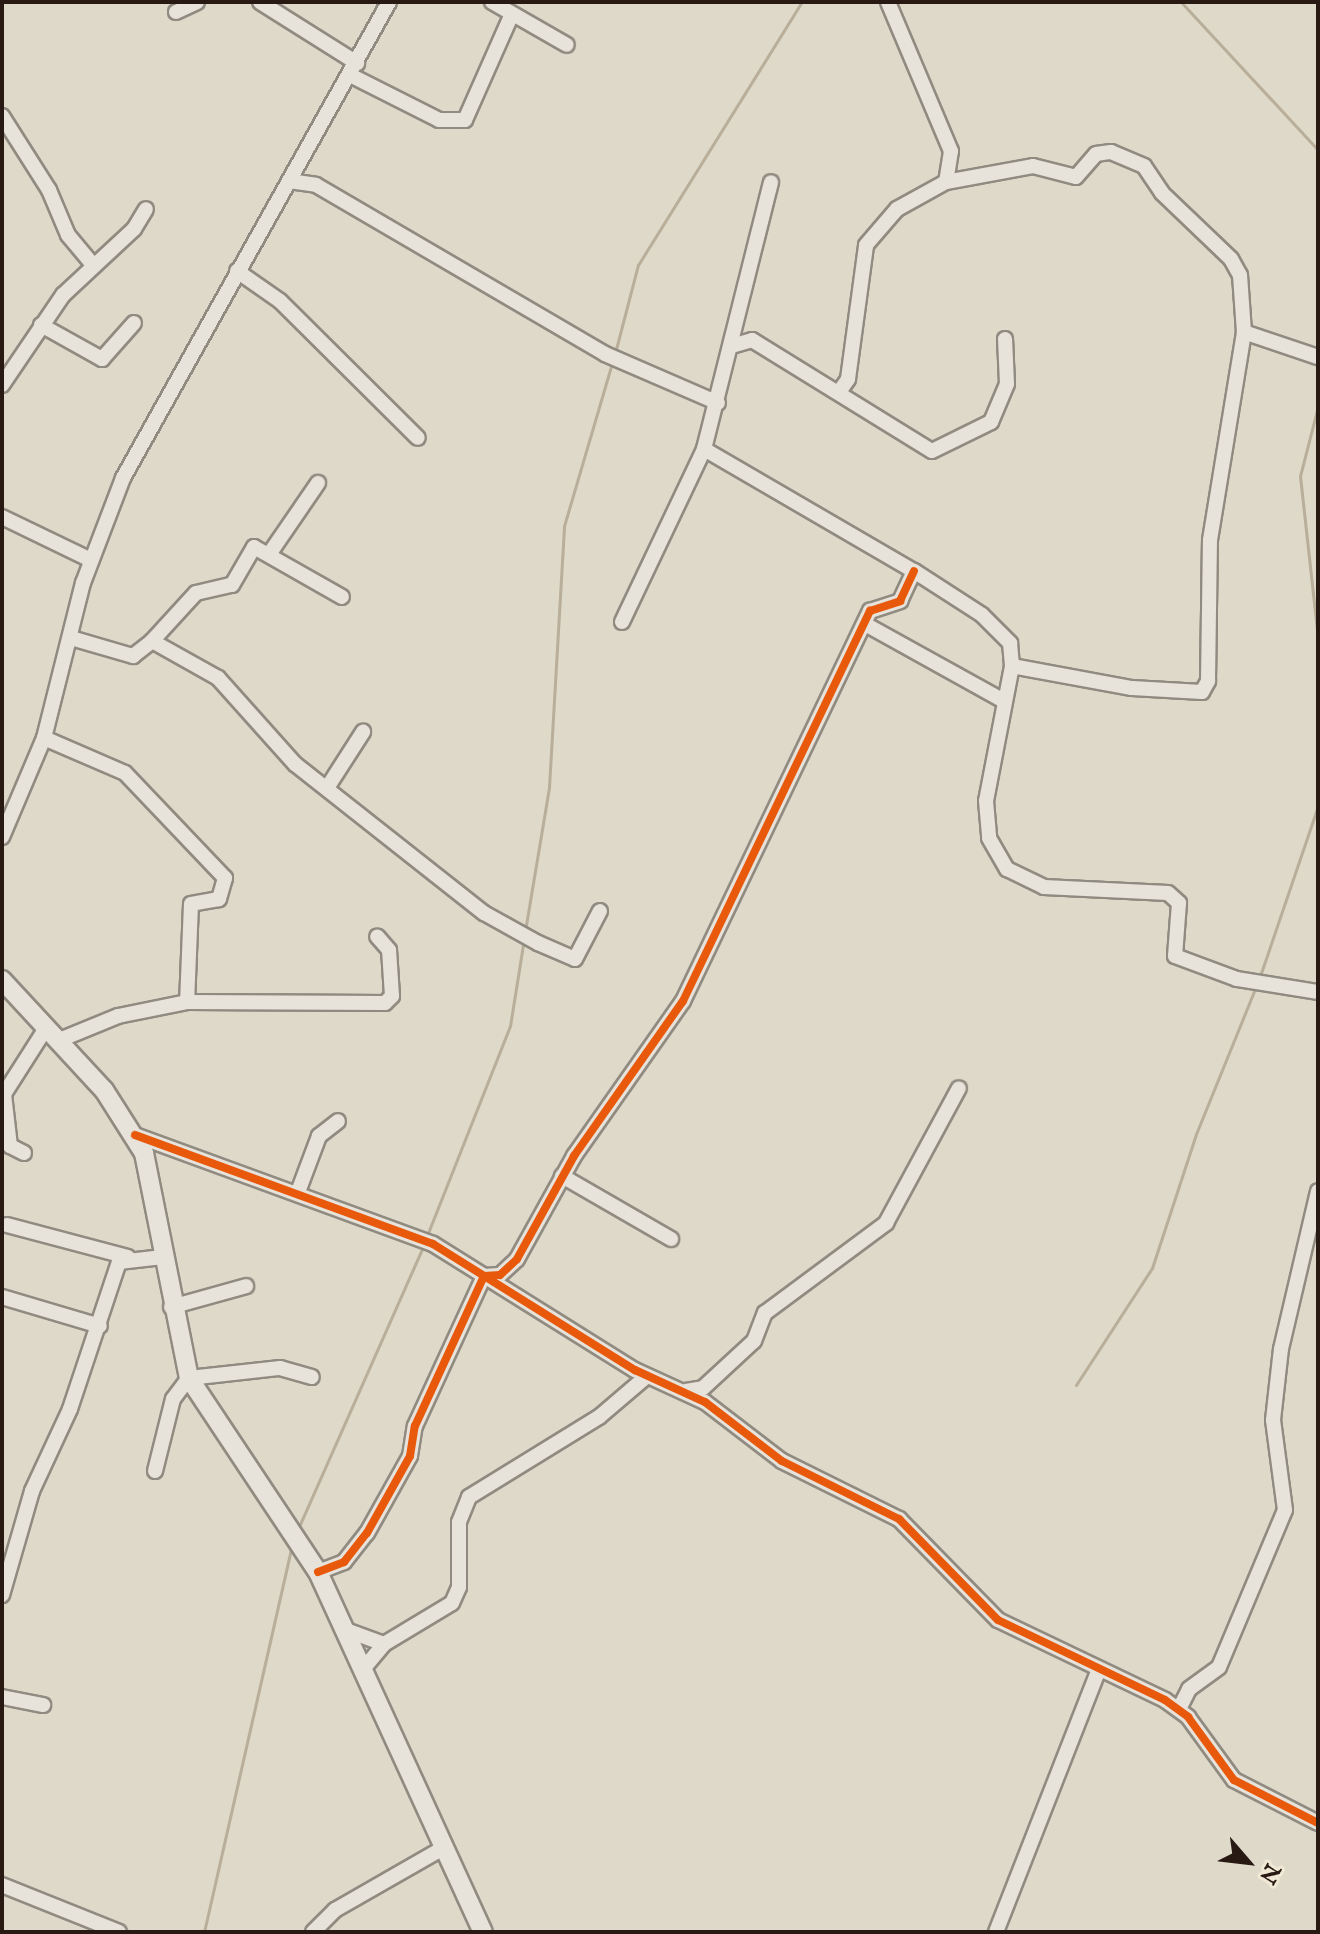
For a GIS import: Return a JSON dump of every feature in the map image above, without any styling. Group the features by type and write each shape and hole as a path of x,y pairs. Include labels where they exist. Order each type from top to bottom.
{"main road":[{"path":"2,980 104,1090 135,1135 155,1189 171,1307 189,1378 318,1572 483,1932"}],"street":[{"path":"176,12 197,2"},
{"path":"260,2 354,69 439,120 465,120 512,14"},
{"path":"2,837 44,738 91,560 123,478 389,2"},
{"path":"492,2 567,45"},
{"path":"888,2 951,151 946,182"},
{"path":"2,116 49,190 68,235 93,265"},
{"path":"839,392 848,379 871,235 910,199 946,182 1033,166 1076,177 1096,154 1127,156 1231,259 1240,275 1244,332 1210,540 1208,681 1202,692 1132,688 1012,666"},
{"path":"289,181 316,185 605,354 718,403"},
{"path":"622,622 704,449 735,345 771,182"},
{"path":"2,385 7,362 146,209"},
{"path":"237,271 280,301 418,438"},
{"path":"41,325 102,359 134,323"},
{"path":"1244,332 1318,357"},
{"path":"735,345 752,340 932,451 991,422 1007,384 1005,339"},
{"path":"704,449 914,571 997,628 1010,643 1012,666 1002,700 987,820 989,838 1007,869 1044,887 1168,893 1179,903 1175,956 1237,979 1318,992"},
{"path":"270,553 318,483"},
{"path":"2,517 91,560"},
{"path":"71,638 133,656 152,641 196,593 232,585 254,547 270,553 342,597"},
{"path":"484,1276 500,1275 517,1259 562,1176 690,988 865,624 875,607 900,601 914,571"},
{"path":"865,624 1002,700"},
{"path":"152,641 218,678 278,748 484,913 538,943 575,959 600,911"},
{"path":"327,788 363,732"},
{"path":"44,738 125,773 225,878 219,899 191,904 187,1002"},
{"path":"24,1153 10,1146 4,1094 52,1034 187,1002 385,1003 392,996 389,950 377,936"},
{"path":"685,1391 703,1388 754,1341 765,1313 886,1223 959,1088"},
{"path":"298,1192 319,1136 338,1121"},
{"path":"135,1135 298,1192 433,1244 647,1376 685,1391 771,1454 899,1519 961,1588 1007,1627 1179,1709 1234,1780 1318,1823"},
{"path":"562,1176 671,1239"},
{"path":"1179,1709 1189,1689 1219,1667 1285,1510 1273,1420 1281,1349 1318,1191"},
{"path":"7,1225 128,1257 163,1257"},
{"path":"2,1595 32,1491 100,1326 119,1262 128,1257"},
{"path":"318,1572 344,1562 396,1481 415,1426 484,1276"},
{"path":"171,1307 246,1286"},
{"path":"2,1297 100,1326"},
{"path":"155,1471 173,1399 189,1378 280,1368 312,1377"},
{"path":"364,1668 384,1644 452,1603 459,1587 459,1522 469,1497 599,1417 647,1376"},
{"path":"346,1630 384,1644"},
{"path":"996,1932 1099,1669"},
{"path":"2,1697 43,1705"},
{"path":"313,1932 335,1910 445,1847"},
{"path":"2,1885 119,1932"}],"waterway":[{"path":"615,353 638,265 802,2"},
{"path":"1181,2 1318,150"},
{"path":"525,931 549,787 564,526 613,360"},
{"path":"1318,406 1300,476 1318,639"},
{"path":"1259,979 1318,806"},
{"path":"426,1238 510,1026 524,939"},
{"path":"1076,1385 1152,1268 1196,1134 1256,986"},
{"path":"297,1531 424,1245"},
{"path":"204,1932 292,1546"}],"cycle path":[{"path":"318,1572 344,1562 367,1533 410,1456 415,1426 484,1276 500,1275 517,1259 574,1156 683,1001 870,611 900,601 914,571"},
{"path":"135,1135 433,1244 635,1370 705,1402 782,1461 899,1519 998,1620 1165,1700 1188,1717 1234,1780 1318,1823"}]}
